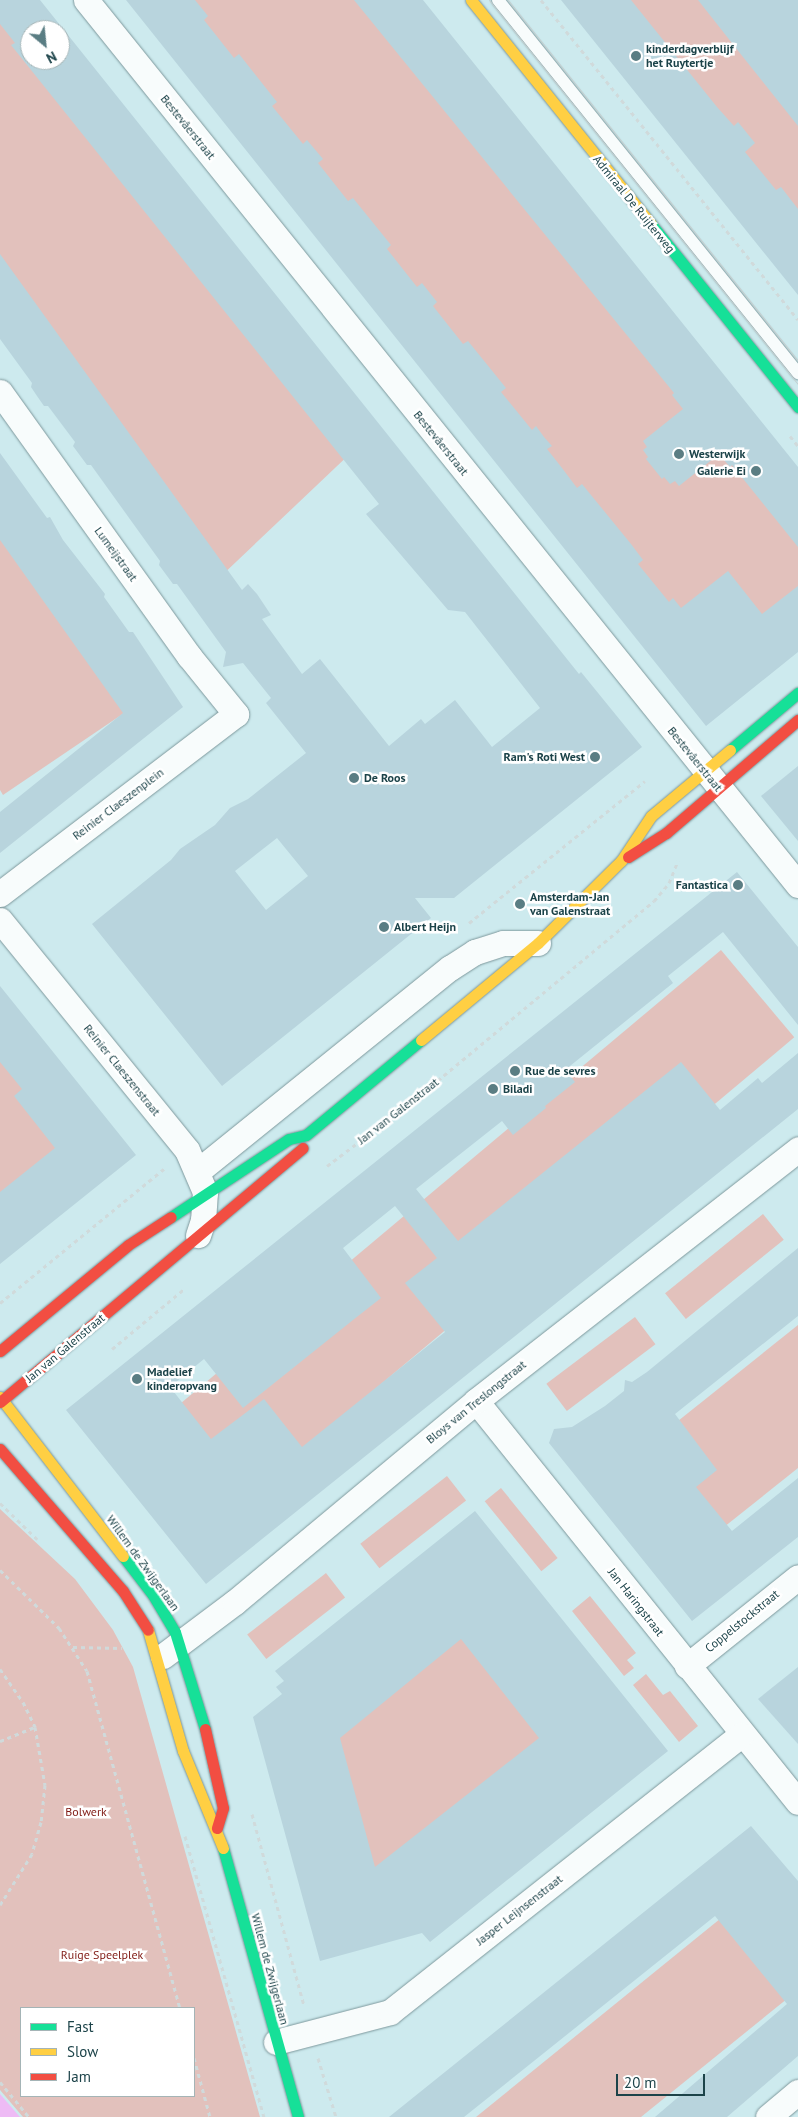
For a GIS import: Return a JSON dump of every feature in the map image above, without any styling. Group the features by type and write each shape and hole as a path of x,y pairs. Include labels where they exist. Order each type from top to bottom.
{"street":[{"name":"Bestevâerstraat","path":"86,0 798,885"},
{"name":"Admiraal De Ruijterweg","path":"471,0 798,407"},
{"name":"Lumeijstraat","path":"0,392 189,656 236,714"},
{"name":"Jan van Galenstraat","path":"621,861 666,833 710,778 798,693"},
{"name":"Reinier Claeszenplein","path":"0,894 236,714"},
{"name":"Jan van Galenstraat","path":"201,1182 289,1139 306,1135 538,943 621,861 651,816 798,720"},
{"name":"Reinier Claeszenstraat","path":"0,920 187,1150 201,1182"},
{"name":"Jan van Galenstraat","path":"0,1351 128,1245 450,968 475,952 503,942 538,943"},
{"name":"Jan van Galenstraat","path":"1,1400 305,1146 306,1135"},
{"name":"Bloys van Treslongstraat","path":"158,1660 235,1602 476,1401 798,1149"},
{"path":"198,1235 203,1220 201,1182"},
{"name":"Willem de Zwijgerlaan","path":"1,1400 153,1595 180,1643 203,1721 223,1808 218,1828"},
{"name":"Jan Haringstraat","path":"476,1401 741,1735 798,1802"},
{"name":"Willem de Zwijgerlaan","path":"0,1449 123,1591 147,1628 183,1750 206,1813 218,1828 298,2117"},
{"name":"Coppelstockstraat","path":"686,1666 798,1577"},
{"name":"Jasper Leijnsenstraat","path":"276,2042 390,2012 741,1735"},
{"path":"768,2117 798,2092"}],"lane":[{"name":"Admiraal De Ruijterweg","path":"498,0 798,373"}],"path":[{"path":"541,0 798,320"},
{"name":"Jan van Galenstraat","path":"323,1170 413,1101 654,901 669,884 679,858"},
{"path":"109,1352 192,1282"},
{"path":"0,1503 39,1541"},
{"path":"0,1570 39,1607 72,1647 92,1689 180,2007"},
{"path":"72,1647 126,1650"},
{"path":"0,1669 23,1702 35,1728 45,1785 41,1822 23,1872 0,1905"},
{"path":"0,1741 35,1728"},
{"path":"183,1828 264,2117"},
{"path":"195,2062 210,2117"},
{"path":"0,2082 29,2117"}],"green space":[{"path":"171,0 371,0 798,519 798,588 702,662"},
{"path":"611,0 752,0 798,57 798,238"},
{"path":"0,9 20,43 20,70 38,70 355,449 218,579 0,287"},
{"path":"0,514 136,705 3,795 0,790"},
{"path":"721,950 794,1037 227,1514 153,1426"},
{"path":"0,1041 86,1158 0,1238"},
{"path":"763,1214 784,1240 686,1319 665,1293"},
{"path":"635,1317 655,1344 567,1411 546,1384"},
{"path":"798,1325 798,1468 704,1543 633,1457"},
{"path":"447,1476 466,1500 379,1568 360,1544"},
{"path":"501,1488 558,1558 541,1571 485,1501"},
{"name":"Bolwerk","path":"0,1509 75,1579 113,1630 133,1667 260,2117 23,2117 0,2090"},
{"path":"326,1573 345,1597 266,1659 247,1635"},
{"path":"465,1588 587,1744 364,1899 307,1716"},
{"path":"590,1596 636,1653 627,1660 634,1668 624,1676 572,1611"},
{"path":"646,1674 663,1695 670,1691 698,1726 679,1742 633,1685"},
{"path":"747,1897 798,1990 641,2117 476,2117"}],"shaded area":[{"path":"0,2094 20,2117 0,2117"}],"building":[{"path":"0,0 40,0 56,20 20,20 20,56 11,45 15,43 0,24"},
{"path":"126,0 195,0 208,16 204,20 234,58 239,54 277,102 272,106 303,144 307,140 323,159 318,163 348,201 353,198 391,245 387,249 417,287 422,283 437,302 433,306 463,344 468,341 506,388 501,392 532,430 536,426 552,446 547,449 577,488 582,484 631,544 643,560 638,564 669,602 673,598 681,608 728,571 762,614 798,586 798,652 706,726"},
{"path":"354,0 423,0 798,467 798,547 732,465 730,467 719,454 679,486 675,481 670,484 664,477 662,479 646,459 648,457 643,450 647,447 643,441 683,409 672,395 674,393"},
{"path":"561,0 631,0 717,107 734,126 738,122 755,143 745,152 776,190 781,187 798,209 798,295"},
{"path":"698,0 798,0 798,126 743,57"},
{"path":"70,38 579,674 581,672 642,747 454,898 415,898 431,918 222,1086 92,924 171,860 180,849 215,825 230,808 248,799 306,753 266,703 271,698 243,663 223,667 226,652 177,584 173,584 159,565 160,561 91,465 87,465 73,446 75,442 48,406 44,406 31,387 32,383 0,339 0,254 242,590 248,584 257,594 271,615 262,619 302,674 320,659 389,746 421,719 425,724 455,700 492,747 540,708 465,612 448,610 366,514 379,504 31,70 70,70","holes":["277,838 308,876 266,910 235,871"]},
{"path":"0,453 47,518 50,517 63,540 105,594 104,597 129,632 133,632 183,707 0,853 0,812 123,713 0,540"},
{"path":"798,766 798,841 761,796"},
{"path":"737,872 798,947 798,1025 723,932 668,976 673,983 565,1070 575,1082 545,1106 546,1108 513,1135 502,1121 416,1189 458,1241 681,1062 720,1110 758,1078 762,1083 798,1053 798,1109 206,1584 66,1410","holes":["395,1206 437,1258 405,1283 445,1332 302,1447 264,1399 211,1439 170,1387 204,1359 243,1408 381,1298 343,1248"]},
{"path":"0,986 136,1155 0,1264 0,1192 55,1148 14,1096 22,1089 0,1062"},
{"path":"798,1248 798,1316 675,1414 717,1470 696,1487 732,1531 798,1478 798,1537 692,1621 549,1443 554,1429 572,1427 605,1406 624,1391 625,1380 632,1382 647,1372"},
{"path":"475,1511 668,1751 430,1942 422,1933 320,1961 253,1717 282,1694 276,1687 284,1681 275,1671","holes":["461,1639 539,1738 375,1867 340,1738"]},
{"path":"798,1667 798,1744 758,1699"},
{"path":"751,1826 798,1881 798,2056 727,2117 655,2117 787,2004 715,1916 464,2117 389,2117"}],"tram line":[{"path":"489,0 798,385"},
{"path":"508,0 798,361"}],"traffic: fast":[{"path":"651,224 798,407"},
{"path":"730,750 798,693"},
{"path":"171,1217 289,1139 306,1135 421,1040"},
{"path":"123,1556 153,1595 175,1632 205,1729"},
{"path":"223,1848 298,2117"}],"traffic: slow":[{"path":"471,0 651,224"},
{"path":"421,1040 538,943 621,861 651,816 730,750"},
{"path":"0,1397 123,1556"},
{"path":"148,1630 183,1751 223,1848"}],"traffic: jam":[{"path":"628,857 666,833 798,720"},
{"path":"0,1402 303,1148"},
{"path":"0,1351 128,1245 171,1217"},
{"path":"0,1449 123,1591 148,1630"},
{"path":"205,1729 223,1808 217,1828"}],"place":[{"name":"kinderdagverblijf het Ruytertje","path":"636,56"},
{"name":"Westerwijk","path":"679,454"},
{"name":"Galerie Ei","path":"756,471"},
{"name":"Ram's Roti West","path":"595,757"},
{"name":"De Roos","path":"354,778"},
{"name":"Fantastica","path":"738,885"},
{"name":"Amsterdam-Jan van Galenstraat","path":"520,904"},
{"name":"Albert Heijn","path":"384,927"},
{"name":"Rue de sevres","path":"515,1071"},
{"name":"Biladi","path":"493,1089"},
{"name":"Madelief kinderopvang","path":"137,1379"}],"park label":[{"name":"Ruige Speelplek","path":"102,1955"}]}
